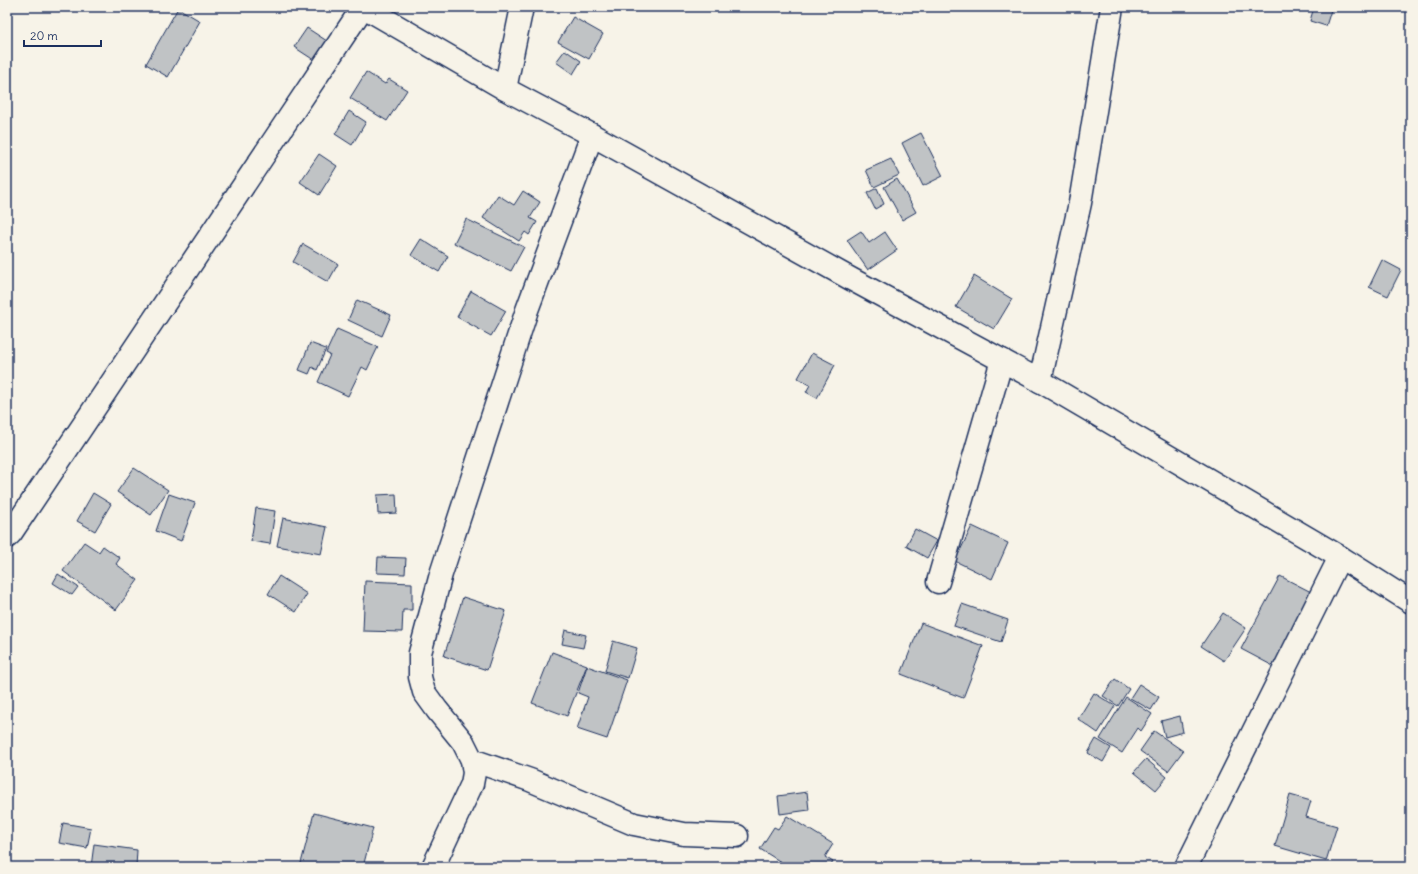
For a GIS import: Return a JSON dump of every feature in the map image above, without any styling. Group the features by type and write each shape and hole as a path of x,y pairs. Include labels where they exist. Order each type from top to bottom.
{"street":[{"path":"7,537 24,514 364,7 505,89 592,135 1040,381 1340,557 1411,602"},
{"path":"505,89 522,7"},
{"path":"1040,381 1080,203 1112,7"},
{"path":"433,867 472,784 474,773 472,760 462,742 424,692 420,677 420,653 441,574 525,318 592,135"},
{"path":"938,582 1002,360"},
{"path":"1186,867 1340,557"},
{"path":"472,760 530,780 634,824 684,834 737,836"}],"building":[{"path":"1314,7 1332,7 1326,26 1310,21"},
{"path":"178,8 200,21 168,77 146,64"},
{"path":"573,17 603,34 589,59 558,42"},
{"path":"307,28 330,43 317,62 294,47"},
{"path":"565,50 581,61 573,74 556,62"},
{"path":"366,72 385,84 389,79 407,90 387,121 350,98"},
{"path":"349,111 366,122 352,145 335,134"},
{"path":"921,133 943,176 923,186 902,143"},
{"path":"319,154 337,166 319,195 300,182"},
{"path":"891,159 899,175 874,187 866,170"},
{"path":"897,179 916,212 902,220 884,187"},
{"path":"877,188 884,204 875,209 867,193"},
{"path":"523,191 540,202 530,218 537,222 529,235 525,232 519,241 483,218 498,195 514,205"},
{"path":"466,219 524,247 511,271 454,243"},
{"path":"861,231 869,243 885,232 897,250 868,270 847,240"},
{"path":"421,239 448,256 439,272 411,255"},
{"path":"303,244 338,264 328,282 293,262"},
{"path":"1382,260 1401,270 1388,296 1369,287"},
{"path":"974,276 1012,299 994,329 956,307"},
{"path":"471,291 506,311 491,336 457,317"},
{"path":"357,300 391,315 382,336 348,320"},
{"path":"337,329 378,347 367,370 362,367 348,396 318,382 330,355 326,353"},
{"path":"310,343 326,349 317,370 312,367 309,374 299,370"},
{"path":"812,353 835,365 817,398 806,392 810,385 798,378"},
{"path":"134,468 168,490 151,515 117,492"},
{"path":"93,493 111,504 95,531 77,521"},
{"path":"169,494 195,503 181,541 156,531"},
{"path":"396,494 397,513 378,514 377,495"},
{"path":"256,508 275,511 270,544 251,541"},
{"path":"283,518 327,527 321,554 277,546"},
{"path":"972,526 1008,543 992,579 955,561"},
{"path":"915,529 937,541 927,558 906,546"},
{"path":"84,542 99,552 103,546 120,558 116,564 138,580 116,610 63,571"},
{"path":"378,557 406,558 405,574 377,573"},
{"path":"58,574 78,587 72,595 53,583"},
{"path":"279,576 307,594 296,612 268,594"},
{"path":"1280,576 1313,593 1275,667 1241,649"},
{"path":"365,581 412,583 412,610 403,610 402,632 363,631"},
{"path":"463,597 506,611 487,670 444,656"},
{"path":"962,604 1008,620 1001,642 954,626"},
{"path":"1223,613 1246,628 1224,661 1201,646"},
{"path":"921,623 983,646 963,698 901,674"},
{"path":"565,630 586,635 583,648 562,644"},
{"path":"613,641 637,648 628,678 605,671"},
{"path":"552,652 587,665 567,716 532,703"},
{"path":"587,666 627,680 607,739 577,729 588,697 578,693"},
{"path":"1115,679 1129,689 1118,706 1103,696"},
{"path":"1139,684 1159,697 1151,710 1130,698"},
{"path":"1094,693 1115,706 1098,733 1078,719"},
{"path":"1126,697 1152,714 1141,731 1138,728 1122,753 1100,739"},
{"path":"1180,716 1183,732 1165,737 1161,721"},
{"path":"1154,731 1183,751 1168,771 1140,751"},
{"path":"1096,739 1111,748 1103,762 1088,753"},
{"path":"1146,759 1167,777 1156,790 1134,772"},
{"path":"807,792 809,810 780,814 778,796"},
{"path":"1290,795 1311,801 1306,817 1337,826 1326,861 1275,846"},
{"path":"314,813 373,828 363,867 300,867"},
{"path":"787,816 833,844 825,857 833,862 830,867 789,867 760,849 774,827 778,829"},
{"path":"63,823 91,828 87,848 59,843"},
{"path":"94,844 137,850 136,867 91,867"}]}
